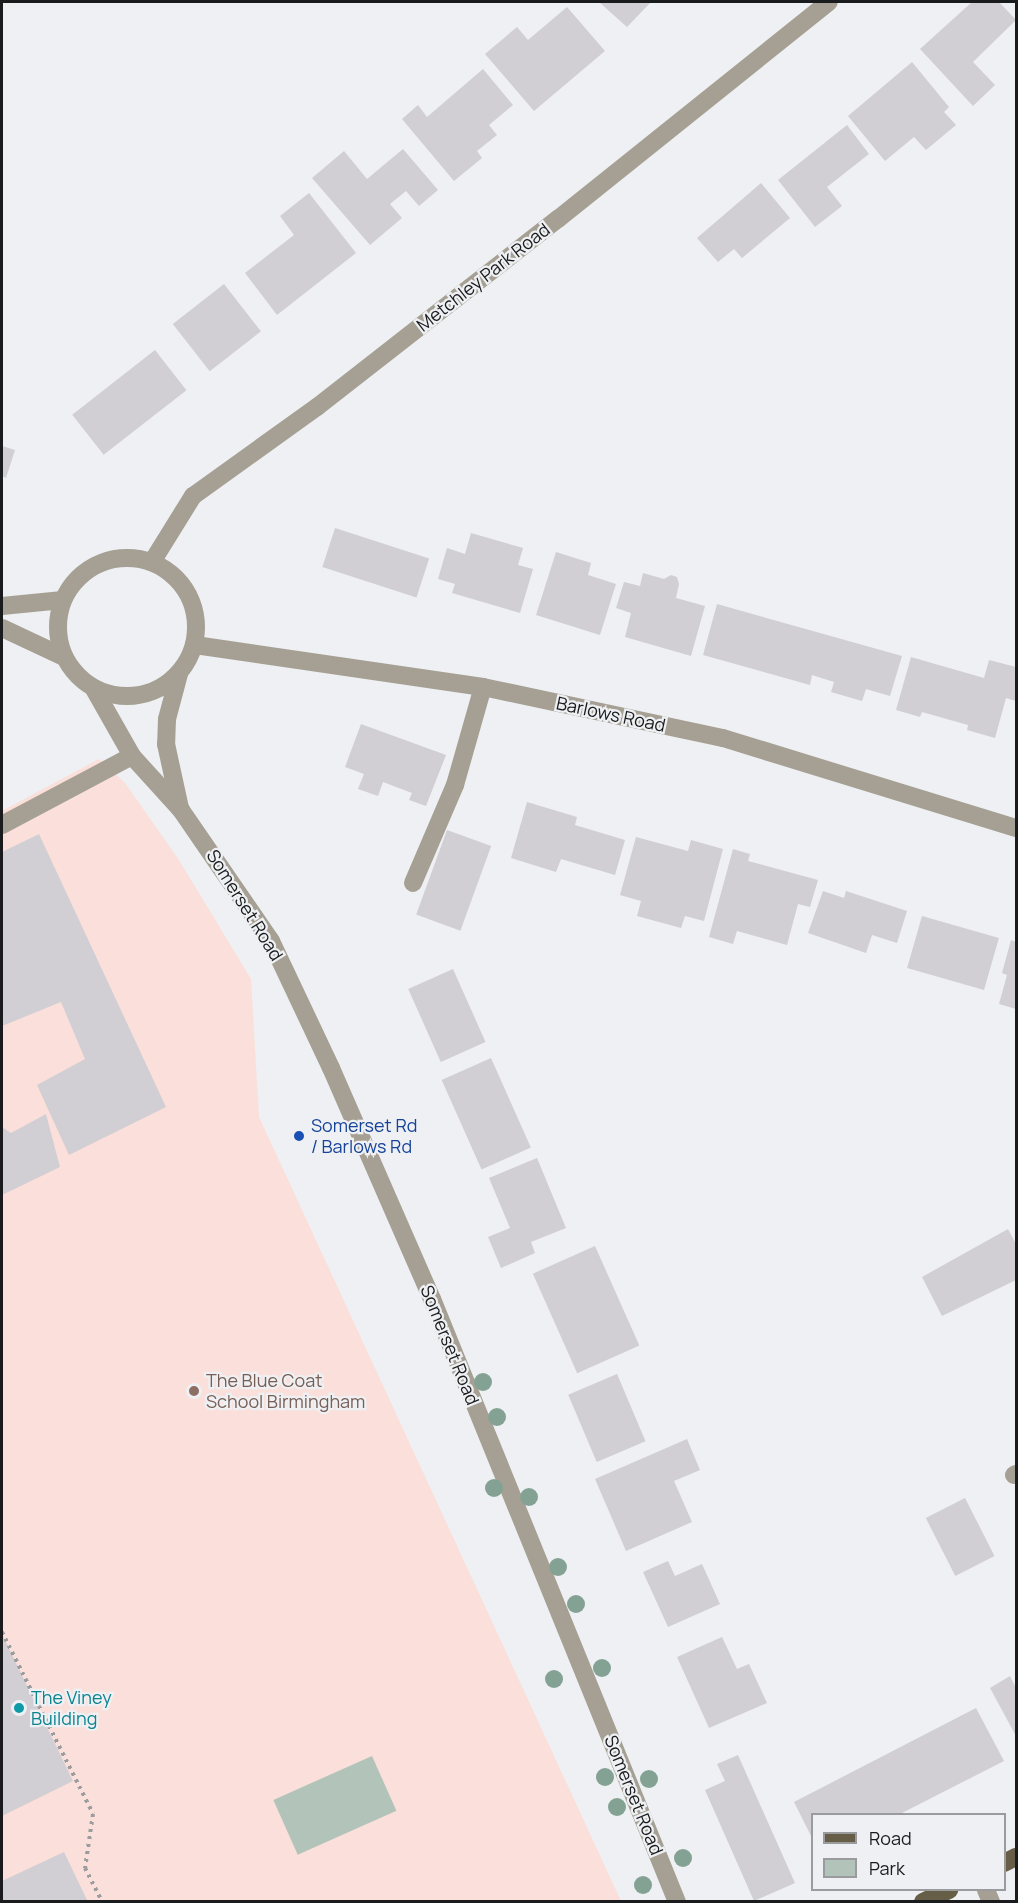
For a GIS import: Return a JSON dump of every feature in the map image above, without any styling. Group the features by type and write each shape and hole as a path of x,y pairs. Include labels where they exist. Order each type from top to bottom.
{"main road":[{"path":"924,1902 948,1894"}],"street":[{"name":"Metchley Park Road","path":"152,562 193,496 327,400 829,2"},
{"path":"115,559 152,562 167,570 184,587 192,601 196,618 195,645 187,664 179,674 143,696 116,696 94,689 78,677 64,657 57,629 63,600 76,580 96,565 115,559"},
{"path":"2,606 63,600"},
{"path":"2,628 64,657"},
{"name":"Barlows Road","path":"195,645 483,687 723,738 1017,828"},
{"name":"Somerset Road","path":"179,674 167,719 166,744 181,810"},
{"path":"413,883 455,785 483,687"},
{"name":"Somerset Road","path":"94,689 132,756 181,810 271,941 331,1068 432,1299 677,1902"},
{"path":"2,825 132,756"}],"path":[{"path":"2,1632 93,1814 85,1868 102,1902"}],"shaded area":[{"name":"The Blue Coat School Birmingham","path":"99,759 125,783 179,860 251,979 259,1117 621,1901 2,1902 2,811"}],"green space":[{"path":"372,1756 396,1811 298,1855 273,1800"}],"building":[{"path":"599,2 651,2 627,27"},
{"path":"972,2 999,2 1016,20 973,62 995,85 973,106 920,49"},
{"path":"567,7 605,51 534,111 485,54 517,27 528,40"},
{"path":"912,62 949,107 944,112 956,125 926,150 914,137 885,161 848,116"},
{"path":"483,69 513,105 489,125 497,135 477,151 482,158 454,181 402,119 418,105 427,117"},
{"path":"847,125 869,154 827,187 842,206 815,227 778,180"},
{"path":"403,149 438,190 419,206 406,191 390,204 402,218 370,245 312,178 344,151 367,179"},
{"path":"761,183 790,218 742,258 734,249 718,262 697,238"},
{"path":"309,193 356,253 277,315 245,273 294,235 280,216"},
{"path":"224,284 261,331 210,371 173,324"},
{"path":"155,350 186,390 104,455 72,415"},
{"path":"2,446 15,450 6,478 2,476"},
{"path":"335,528 429,559 416,598 322,567"},
{"path":"471,533 523,548 518,565 533,569 520,613 452,593 455,584 438,579 447,548 465,554"},
{"path":"556,552 591,563 588,575 616,584 600,635 536,615"},
{"path":"643,573 664,579 671,575 677,577 679,584 676,598 705,606 691,656 625,637 631,613 616,608 624,582 640,586"},
{"path":"717,604 902,656 890,696 866,689 862,701 831,692 834,682 812,675 810,685 703,655"},
{"path":"911,657 984,678 989,660 1016,667 1016,701 1006,698 995,738 967,730 968,725 922,712 920,717 896,710"},
{"path":"361,724 446,755 426,806 409,800 412,793 383,782 378,796 358,789 364,774 345,767"},
{"path":"527,802 577,817 575,825 625,840 615,875 561,859 556,872 511,858"},
{"path":"447,830 491,846 460,931 416,915"},
{"path":"39,834 166,1107 69,1155 37,1085 85,1059 61,1002 2,1026 2,852"},
{"path":"636,837 688,851 691,840 723,849 704,921 685,916 681,928 637,916 641,901 620,895"},
{"path":"733,849 750,854 748,861 818,880 810,907 798,904 787,945 737,931 733,944 709,937"},
{"path":"823,891 844,898 846,891 907,911 897,943 872,935 866,953 808,933"},
{"path":"922,916 999,938 984,990 907,968"},
{"path":"1011,940 1016,942 1016,1009 999,1004 1007,975 1002,973"},
{"path":"453,969 486,1042 441,1062 408,989"},
{"path":"491,1058 531,1148 482,1169 442,1080"},
{"path":"46,1114 60,1167 2,1195 2,1127 11,1133"},
{"path":"537,1158 566,1228 531,1242 535,1253 501,1268 488,1237 510,1228 489,1178"},
{"path":"1008,1229 1016,1244 1016,1280 942,1316 922,1277"},
{"path":"595,1246 639,1346 577,1373 533,1274"},
{"path":"617,1374 646,1441 597,1462 568,1395"},
{"path":"687,1439 700,1470 674,1481 692,1522 626,1551 595,1479"},
{"path":"965,1498 995,1556 955,1576 926,1518"},
{"path":"668,1561 675,1576 702,1564 720,1604 668,1627 643,1572"},
{"name":"The Viney Building","path":"2,1634 73,1781 2,1816"},
{"path":"722,1637 737,1669 749,1664 767,1703 709,1728 677,1657"},
{"path":"1010,1676 1016,1688 1016,1736 990,1688"},
{"path":"976,1708 1004,1761 902,1813 811,1813 811,1836 794,1802"},
{"path":"738,1755 795,1883 754,1901 705,1790 725,1781 717,1764"},
{"path":"64,1852 88,1902 2,1902 2,1881"}],"place":[{"name":"Somerset Rd / Barlows Rd","path":"299,1136"},
{"name":"The Blue Coat School Birmingham","path":"194,1391"},
{"name":"The Viney Building","path":"19,1708"}]}
